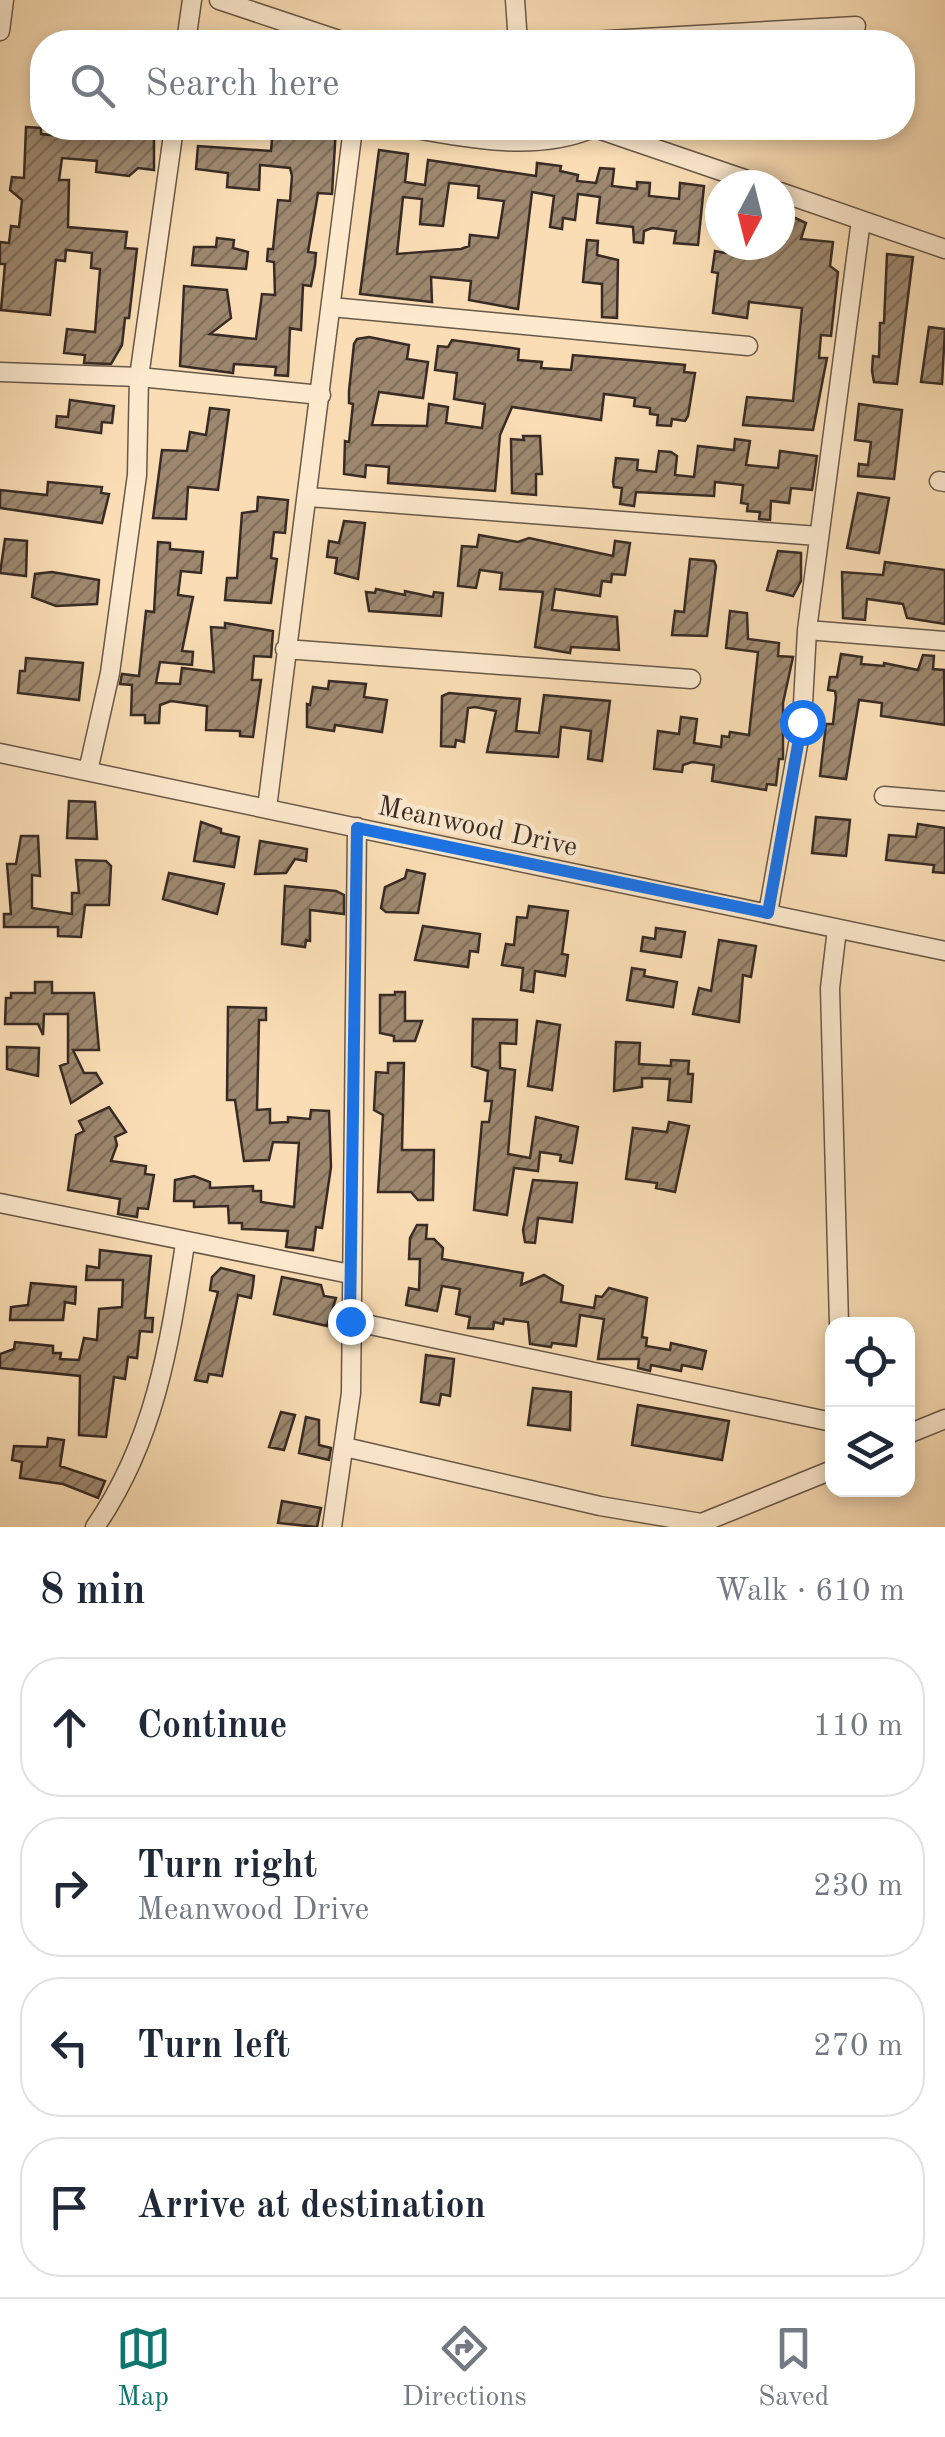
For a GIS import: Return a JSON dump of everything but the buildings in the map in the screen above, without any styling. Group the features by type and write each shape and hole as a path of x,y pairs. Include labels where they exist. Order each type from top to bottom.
{"street":[{"path":"0,31 4,0"},
{"path":"188,30 192,0"},
{"path":"218,0 309,30"},
{"path":"515,0 517,30"},
{"path":"785,30 856,26"},
{"path":"88,771 110,674 137,475 139,377 172,140"},
{"path":"268,808 352,140"},
{"path":"521,140 548,140"},
{"path":"629,140 718,170"},
{"path":"795,197 945,249"},
{"path":"768,913 802,722 818,536 861,220"},
{"path":"331,306 748,346"},
{"path":"0,372 139,377 321,395"},
{"path":"309,497 818,536"},
{"path":"807,630 945,641"},
{"path":"286,649 692,679"},
{"name":"Meanwood Drive","path":"0,753 945,952"},
{"path":"884,796 945,801"},
{"path":"332,1527 351,1393 357,828"},
{"path":"837,929 830,988 838,1317"},
{"path":"0,1203 185,1244 350,1274"},
{"path":"95,1527 123,1486 166,1370 185,1244"},
{"path":"350,1321 825,1421"},
{"path":"915,1431 945,1419"},
{"path":"345,1448 696,1525 825,1473"},
{"path":"600,1506 612,1527"}],"route":[{"path":"350,1321 357,828 768,913 802,722"}]}
